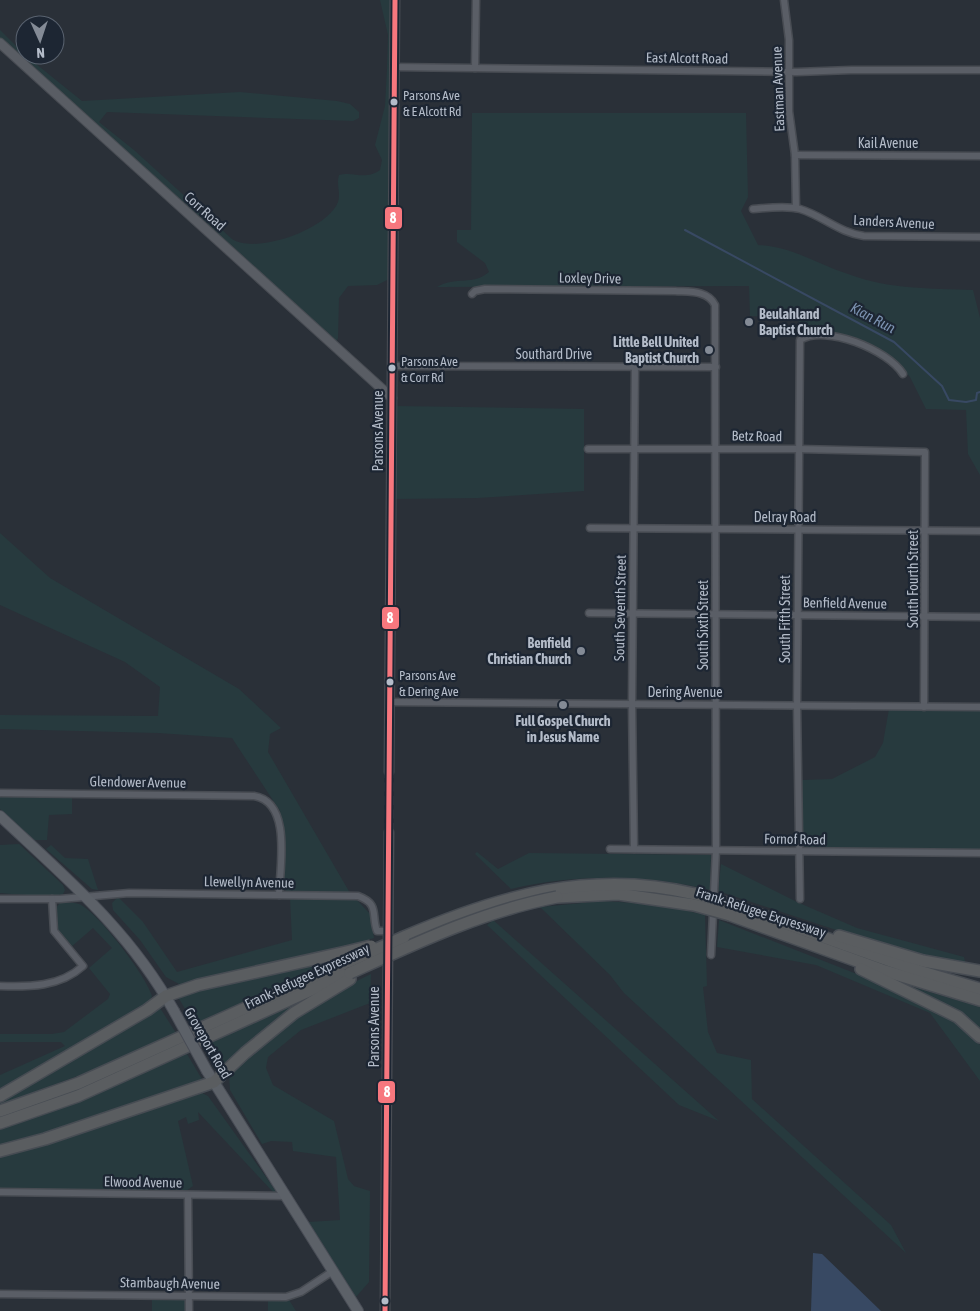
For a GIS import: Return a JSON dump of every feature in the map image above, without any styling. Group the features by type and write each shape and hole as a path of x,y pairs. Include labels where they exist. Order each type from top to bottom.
{"highway":[{"name":"Frank-Refugee Expressway","path":"0,1111 79,1082 349,966 496,911 556,893"},
{"name":"Frank-Refugee Expressway","path":"0,1123 86,1092 349,966 404,937 479,907 556,893 618,894 694,900 786,923 919,972 980,989"},
{"name":"Frank-Refugee Expressway","path":"730,909 843,956 938,989 980,1000"},
{"path":"786,923 856,940 923,961 980,972"},
{"path":"843,956 863,970 958,1017 980,1037"},
{"path":"0,1096 148,1010 166,996 198,985 349,966"},
{"path":"0,1151 45,1139 214,1082 251,1047 349,966"}],"main road":[{"name":"Groveport Road","path":"0,816 117,928 166,996 207,1072 358,1311"}],"street":[{"name":"Parsons Avenue","path":"389,772 395,0"},
{"path":"475,68 476,0"},
{"name":"Eastman Avenue","path":"784,0 789,31 790,125 796,155 796,208"},
{"name":"Corr Road","path":"0,43 392,398"},
{"name":"East Alcott Road","path":"394,67 789,72 980,70"},
{"name":"Kail Avenue","path":"796,155 980,156"},
{"name":"Landers Avenue","path":"753,208 796,208 817,216 852,235 980,237"},
{"name":"Loxley Drive","path":"472,294 475,291 485,289 675,291 696,292 710,296"},
{"name":"South Sixth Street","path":"710,296 715,305 717,448 715,614 716,850 711,955"},
{"name":"South Fifth Street","path":"800,899 797,615 800,340 809,335 820,335 849,340 886,357 903,374"},
{"name":"Southard Drive","path":"392,366 716,368"},
{"name":"South Seventh Street","path":"634,849 632,613 635,367"},
{"name":"Betz Road","path":"588,449 717,448 925,452"},
{"name":"South Fourth Street","path":"924,707 925,452"},
{"name":"Delray Road","path":"590,528 980,531"},
{"name":"Benfield Avenue","path":"589,613 980,616"},
{"name":"Dering Avenue","path":"389,702 980,707"},
{"name":"Glendower Avenue","path":"0,793 254,796 265,798 277,813 281,831 280,895"},
{"name":"Parsons Avenue","path":"385,1311 389,832"},
{"name":"Fornof Road","path":"610,849 980,853"},
{"name":"Llewellyn Avenue","path":"0,899 52,899 129,893 358,896 365,899 373,907 376,929 388,931"},
{"path":"0,986 50,984 69,976 83,966 54,931 52,899"},
{"name":"Elwood Avenue","path":"0,1192 286,1196"},
{"path":"188,1196 189,1311"},
{"name":"Stambaugh Avenue","path":"0,1294 286,1297 300,1292 333,1271"}],"green space":[{"path":"380,0 391,0 389,279 377,285 348,286 339,298 338,338 335,344 30,65 37,65 82,101 240,92 337,101 350,104 359,112 359,118 353,121 107,112 99,122 134,150 232,239 243,243 257,244 290,237 306,230 332,212 338,202 339,175 369,175 380,170 382,160 375,145 385,106 388,35"},
{"path":"0,30 15,45 15,52 0,38"},
{"path":"472,113 746,113 748,197 741,211 758,245 793,252 837,270 879,283 895,286 973,290 980,318 980,475 968,454 966,410 926,409 910,377 897,362 870,345 843,336 811,330 794,318 750,316 749,286 437,287 450,282 477,279 489,272 485,263 457,242 457,230 471,230"},
{"path":"396,406 584,409 584,491 478,498 395,499"},
{"path":"0,533 50,578 239,689 281,728 270,734 268,752 350,893 288,892 282,888 283,831 280,811 232,738 158,733 0,729 0,715 158,716 160,687 125,662 0,605"},
{"path":"889,709 980,711 980,851 802,848 802,780 832,779 875,757 883,743"},
{"path":"0,796 72,797 72,814 49,815 47,840 33,840 0,809"},
{"path":"19,844 63,885 65,890 63,894 43,896 0,893 0,845"},
{"path":"51,845 65,858 88,859 98,890 92,889 46,849"},
{"path":"477,852 498,869 529,853 711,855 710,890 660,881 611,878 561,881 511,889 475,854"},
{"path":"721,864 797,902 857,928 964,957 966,966 924,959 718,891"},
{"path":"118,897 143,922 177,972 292,940 290,898 357,900 370,914 374,938 325,953 181,985 166,977 140,940 113,910 112,903"},
{"path":"603,901 654,905 705,915 707,986 703,987 708,1032 717,1053 751,1060 752,1099 891,1225 906,1253 624,993 610,975 540,907"},
{"path":"60,903 79,904 87,909 109,931 141,975 152,996 148,1007 0,1093 0,1075 65,1046 61,1042 0,1042 0,1034 52,1034 64,1032 108,999 110,994 89,968 112,948 93,928 71,947 56,929 55,909"},
{"path":"493,920 719,1121 679,1105 487,925"},
{"path":"719,920 867,978 952,1018 969,1031 980,1045 980,1081 930,1013 816,965 717,947"},
{"path":"341,957 341,959 194,1024 178,997 207,988"},
{"path":"371,974 370,1003 301,1030 268,1057 266,1068 273,1085 334,1121 348,1179 354,1186 370,1191 369,1282 356,1297 308,1222 340,1220 336,1157 293,1151 292,1142 271,1141 262,1144 230,1090 229,1075 262,1046 314,1006"},
{"path":"910,986 980,1007 980,1032 908,988"},
{"path":"309,997 220,1070 206,1045"},
{"path":"160,1008 176,1033 83,1074 0,1105 0,1101"},
{"path":"187,1054 203,1081 62,1130 0,1147 0,1130 84,1099"},
{"path":"202,1093 208,1096 276,1191 274,1193 198,1112 199,1120 188,1124 186,1117 178,1121 193,1186 183,1193 0,1190 0,1155 78,1134"},
{"path":"152,1300 186,1300 186,1311 152,1311"},
{"path":"289,1300 296,1311 268,1311 268,1301"}],"water":[{"path":"813,1253 822,1254 881,1311 811,1311"}],"waterway":[{"name":"Kian Run","path":"685,230 894,342 942,386 949,400 966,402 976,400 977,393 980,392"}],"tunnel":[{"path":"389,772 389,832"}],"transit line":[{"name":"8","path":"385,1311 395,0"}],"place":[{"name":"Parsons Ave & E Alcott Rd","path":"394,102"},
{"name":"Beulahland Baptist Church","path":"749,322"},
{"name":"Little Bell United Baptist Church","path":"709,350"},
{"name":"Parsons Ave & Corr Rd","path":"392,368"},
{"name":"Benfield Christian Church","path":"581,651"},
{"name":"Parsons Ave & Dering Ave","path":"390,682"},
{"name":"Full Gospel Church in Jesus Name","path":"563,705"}]}
